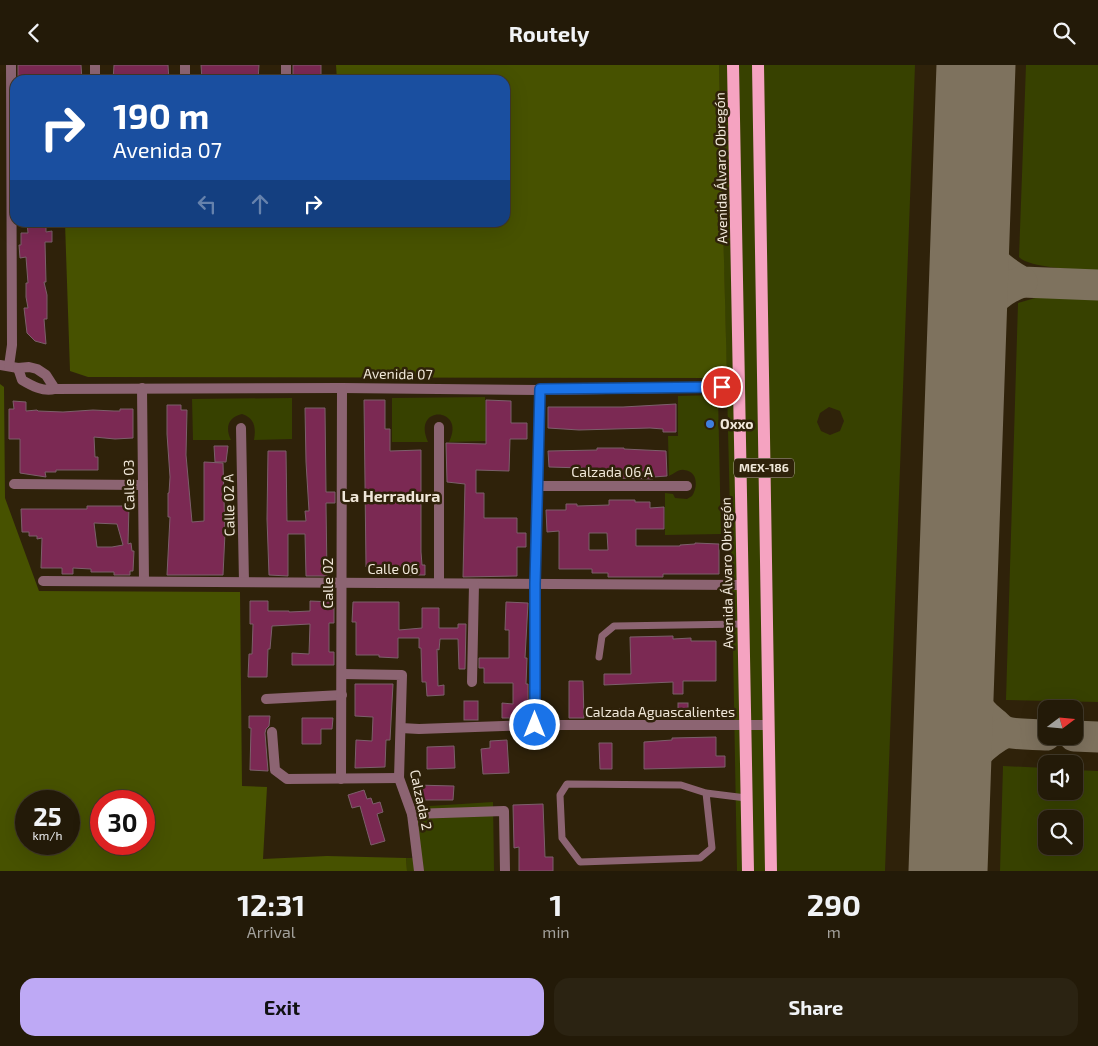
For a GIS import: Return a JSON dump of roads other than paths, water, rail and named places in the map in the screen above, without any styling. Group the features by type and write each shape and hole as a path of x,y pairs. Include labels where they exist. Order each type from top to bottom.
{"main road":[{"name":"Avenida Álvaro Obregón","path":"733,65 748,871"},
{"name":"MEX-186","path":"758,65 771,871"}],"street":[{"path":"13,227 12,345 9,366 37,369 46,375 55,389"},
{"name":"Avenida 07","path":"9,366 22,380 48,391 55,389 142,388 342,387 540,389 740,387"},
{"name":"Calle 02","path":"342,387 342,779"},
{"name":"Calle 03","path":"142,388 144,581"},
{"path":"535,725 535,584 540,389"},
{"path":"438,583 439,427"},
{"name":"Calle 02 A","path":"241,428 244,582"},
{"path":"14,484 143,485"},
{"name":"Calzada 06 A","path":"537,486 687,485"},
{"name":"Calle 06","path":"43,581 742,585"},
{"path":"472,682 474,583"},
{"name":"Calzada 2","path":"342,674 402,675 399,778 412,814 419,871"},
{"path":"266,699 342,695"},
{"name":"Calzada Aguascalientes","path":"401,728 535,725 768,725"},
{"path":"272,733 275,770 288,779 399,778"},
{"path":"412,814 504,811 505,871"}],"lane":[{"path":"600,657 602,636 614,626 743,624"},
{"path":"706,793 712,848 700,858 580,862 562,838 560,795 566,784 681,785 706,793 746,798"}],"place":[{"name":"Oxxo","path":"710,424"}],"district":[{"name":"La Herradura","path":"391,496"}]}
